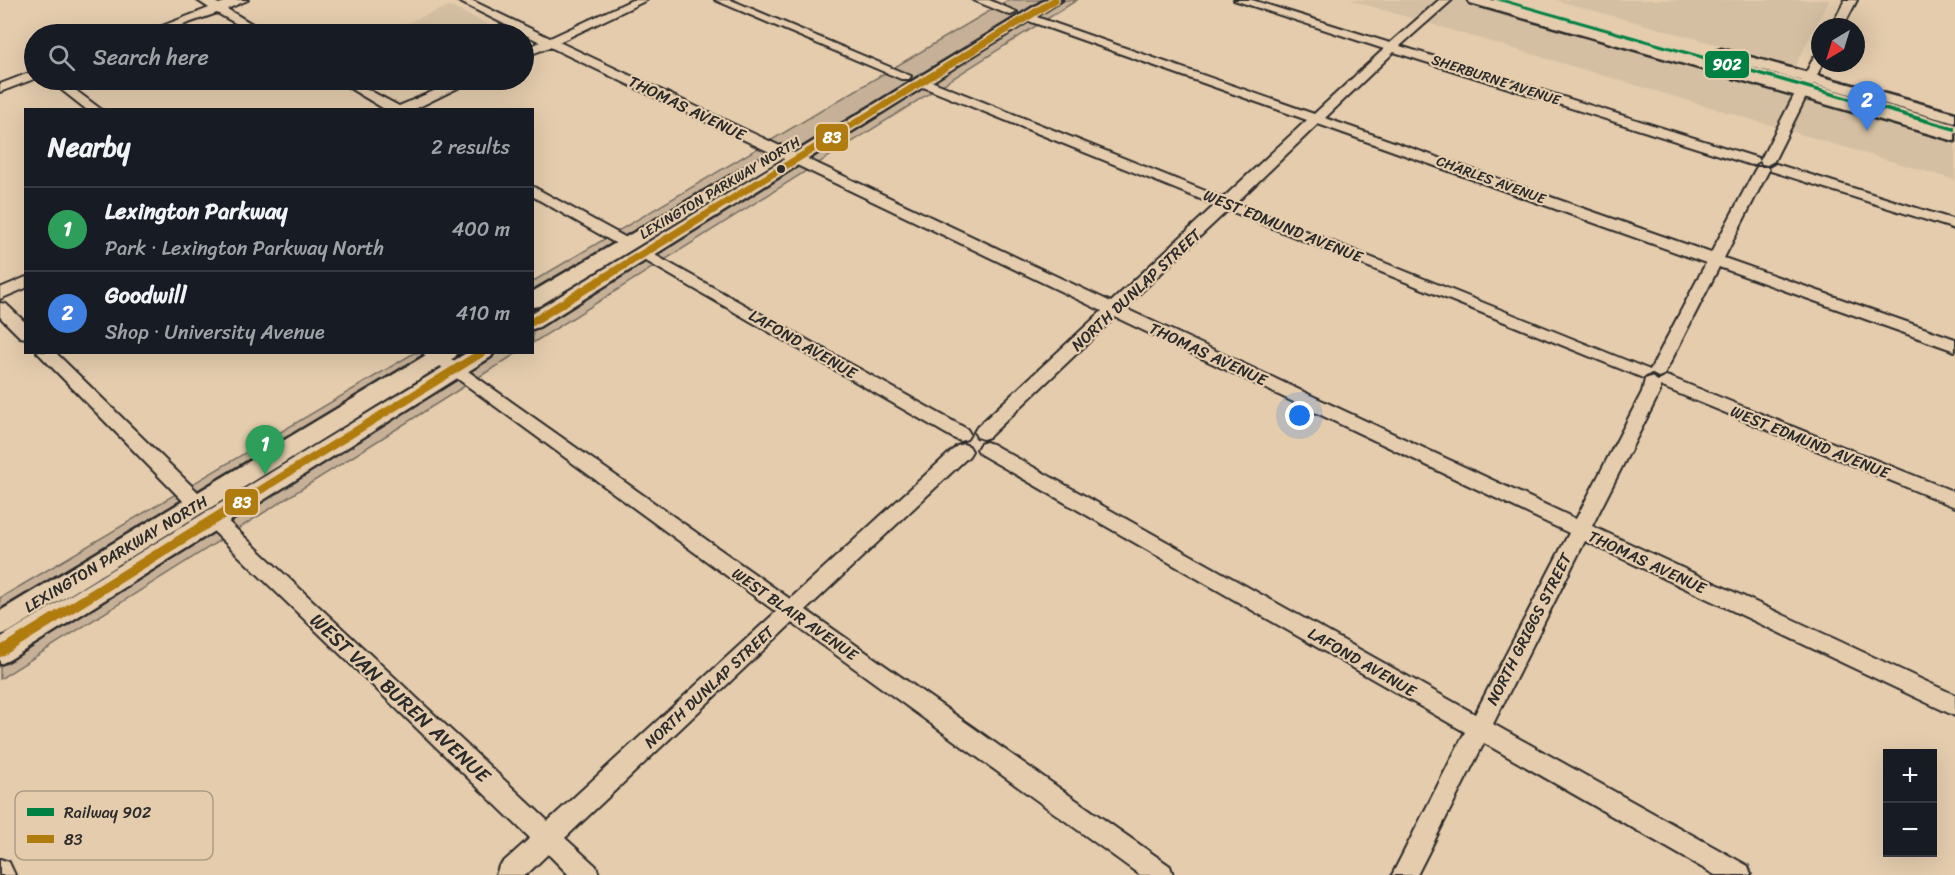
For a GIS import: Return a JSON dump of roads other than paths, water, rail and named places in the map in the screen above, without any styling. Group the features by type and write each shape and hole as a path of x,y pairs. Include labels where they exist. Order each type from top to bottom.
{"main road":[{"name":"LEXINGTON PARKWAY NORTH","path":"534,301 627,244 922,82 1019,14 1030,0"},
{"name":"LEXINGTON PARKWAY NORTH","path":"534,321 644,254 905,76 1019,14 1055,0"},
{"path":"1475,0 1805,85 1955,118"},
{"path":"1526,0 1805,85 1955,136"},
{"name":"LEXINGTON PARKWAY NORTH","path":"0,652 206,512 442,359 472,354"},
{"name":"LEXINGTON PARKWAY NORTH","path":"0,624 206,512"}],"street":[{"path":"203,0 245,24"},
{"path":"175,24 242,0"},
{"name":"THOMAS AVENUE","path":"462,0 512,24"},
{"path":"534,49 641,0"},
{"path":"721,0 905,76"},
{"name":"CHARLES AVENUE","path":"979,0 1955,345"},
{"name":"SHERBURNE AVENUE","path":"1240,0 1955,225"},
{"name":"NORTH DUNLAP STREET","path":"984,440 1114,310 1393,47 1446,0"},
{"path":"1842,18 1851,0"},
{"name":"THOMAS AVENUE","path":"534,35 1955,706"},
{"name":"NORTH GRIGGS STREET","path":"1404,875 1651,392 1654,377 1812,72"},
{"path":"0,88 24,79"},
{"name":"WEST EDMUND AVENUE","path":"922,82 1955,500"},
{"path":"69,90 93,108"},
{"path":"360,90 392,108"},
{"path":"405,108 446,90"},
{"path":"534,191 627,244"},
{"name":"LAFOND AVENUE","path":"644,254 962,442"},
{"path":"0,294 24,283"},
{"path":"0,308 24,331"},
{"name":"WEST VAN BUREN AVENUE","path":"47,354 206,512 587,875"},
{"name":"WEST BLAIR AVENUE","path":"442,359 1161,875"},
{"path":"962,442 972,430 984,440"},
{"name":"LAFOND AVENUE","path":"984,440 1478,728 1738,875"},
{"name":"NORTH DUNLAP STREET","path":"508,875 791,611 962,442"},
{"path":"0,871 3,875"}],"rail line":[{"name":"902","path":"1499,0 1955,129"}],"place":[{"name":"Goodwill","path":"1867,131"},
{"name":"Lexington Parkway","path":"265,475"}]}
